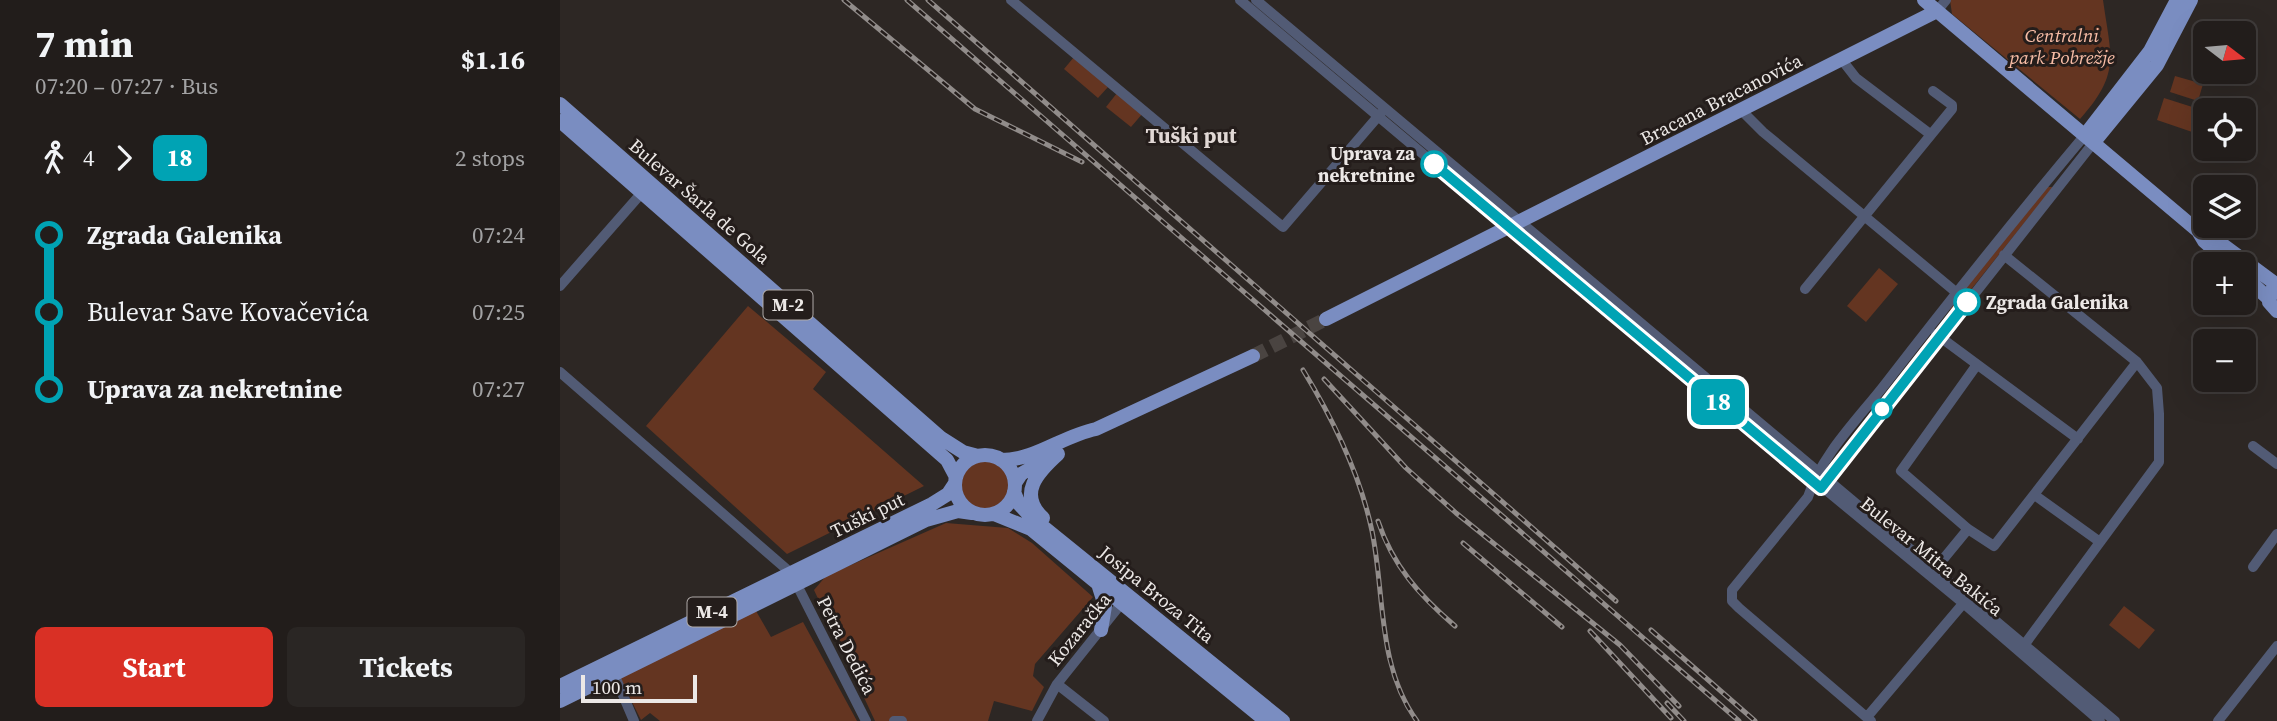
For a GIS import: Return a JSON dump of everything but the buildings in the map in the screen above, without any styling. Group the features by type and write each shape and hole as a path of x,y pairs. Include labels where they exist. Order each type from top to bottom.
{"main road":[{"path":"1924,0 1942,6 2193,226"},
{"path":"2090,138 2145,59 2177,0"},
{"path":"2090,138 2157,65 2192,0"},
{"name":"Bracana Bracanovića","path":"1326,319 1742,111 1942,6"},
{"name":"Bulevar Šarla de Gola","path":"560,104 646,188 841,359 947,460 955,481"},
{"name":"Bulevar Šarla de Gola","path":"560,121 646,188"},
{"path":"2202,238 2216,252"},
{"path":"2213,238 2274,290"},
{"path":"2256,282 2274,290"},
{"path":"2274,290 2270,306 2277,311"},
{"path":"972,513 994,514 1007,506 1014,487 1026,470 1058,454 1096,429 1253,356"},
{"name":"Bulevar Šarla de Gola","path":"841,359 941,438 957,449 978,456"},
{"path":"1001,460 1034,454 1081,432 1096,429"},
{"path":"1058,454 1032,482 1030,494 1034,509 1061,541"},
{"path":"955,481 964,463 978,456"},
{"name":"M-2","path":"978,456 1001,460"},
{"path":"1001,460 1012,472 1014,487"},
{"name":"M-2","path":"955,481 959,502 972,513"},
{"name":"Tuški put","path":"794,579 932,504 948,494 955,481"},
{"name":"Josipa Broza Tita","path":"1014,487 1024,509 1266,721"},
{"name":"Tuški put","path":"794,579 876,547 933,517 957,512 972,513"},
{"name":"Josipa Broza Tita","path":"994,514 1031,529 1097,583 1125,599 1283,721"},
{"name":"M-4","path":"560,701 794,579"},
{"name":"M-4","path":"560,686 794,579"},
{"path":"1097,583 1105,606 1101,630"}],"street":[{"path":"1011,0 1283,227 1381,113"},
{"path":"1022,9 1030,0"},
{"path":"1240,0 1381,113"},
{"path":"1256,0 1269,4 1381,113"},
{"path":"1842,60 1856,78 1930,134"},
{"path":"1805,289 1952,107 1933,91"},
{"path":"1742,111 1763,132 1957,293"},
{"name":"Bulevar Mitra Bakića","path":"1381,113 1931,573 2115,721"},
{"path":"1820,480 1940,337 2090,138"},
{"path":"1966,601 1869,719 1739,608 1731,596 1734,586 1808,497 1928,329 2090,138"},
{"path":"560,286 646,188"},
{"path":"2004,255 2137,362 2157,388 2159,461 2022,648"},
{"path":"1928,329 2078,439"},
{"path":"1976,366 1900,471 1990,546 1996,545 2036,496 2137,362"},
{"path":"560,372 794,579"},
{"path":"2253,446 2277,464"},
{"path":"2036,496 2100,542"},
{"path":"1931,573 1968,529"},
{"path":"2253,567 2277,534"},
{"name":"Petra Dedića","path":"794,579 866,721"},
{"name":"Kozaračka","path":"1037,721 1057,684 1125,599"},
{"path":"2218,721 2277,646"},
{"name":"Bulevar Mitra Bakića","path":"2022,648 2099,721"},
{"path":"614,674 634,721"},
{"name":"Kozaračka","path":"1057,684 1104,721"},
{"path":"894,721 902,721"}],"green space":[{"name":"Centralni park Pobrežje","path":"1950,0 2103,0 2110,64 2102,89 2080,119 1952,14"},
{"path":"1074,57 1108,87 1098,98 1064,69"},
{"path":"2175,76 2193,81 2193,84 2203,84 2199,98 2193,99 2170,92"},
{"path":"1117,93 1143,113 1131,127 1106,107"},
{"path":"2164,98 2193,107 2193,132 2157,120"},
{"path":"2046,187 2053,187 1953,312 1949,309"},
{"path":"1879,268 1898,284 1866,322 1847,306"},
{"path":"748,306 826,372 813,389 924,486 787,554 646,426"},
{"path":"985,461 1002,468 1009,485 1002,502 985,509 968,502 961,485 968,468"},
{"path":"946,523 1008,528 1032,543 1093,597 1035,664 1033,676 1044,687 1032,711 994,701 988,721 875,721 814,590 826,576"},
{"path":"752,604 771,637 803,622 857,721 660,721 650,713 641,720 618,674"},
{"path":"2124,606 2155,630 2139,649 2109,625"}],"tunnel":[{"path":"1253,356 1326,319"}],"railway":[{"path":"844,0 975,109 1082,162"},
{"path":"907,0 1739,721"},
{"path":"928,0 1616,601"},
{"path":"1303,370 1335,427 1367,510 1376,555 1389,654 1404,700 1417,721"},
{"path":"1324,379 1406,468 1456,513 1620,645 1679,706"},
{"path":"1378,521 1399,566 1430,603 1455,626"},
{"path":"1463,543 1562,627"},
{"path":"1651,630 1755,721"},
{"path":"1590,631 1671,718"},
{"path":"1667,703 1684,721"}],"bus line":[{"name":"18","path":"1434,164 1821,488 1967,302"}],"place":[{"name":"Uprava za nekretnine","path":"1434,164"},
{"name":"Zgrada Galenika","path":"1967,302"}],"district":[{"name":"Tuški put","path":"1191,136"}]}
